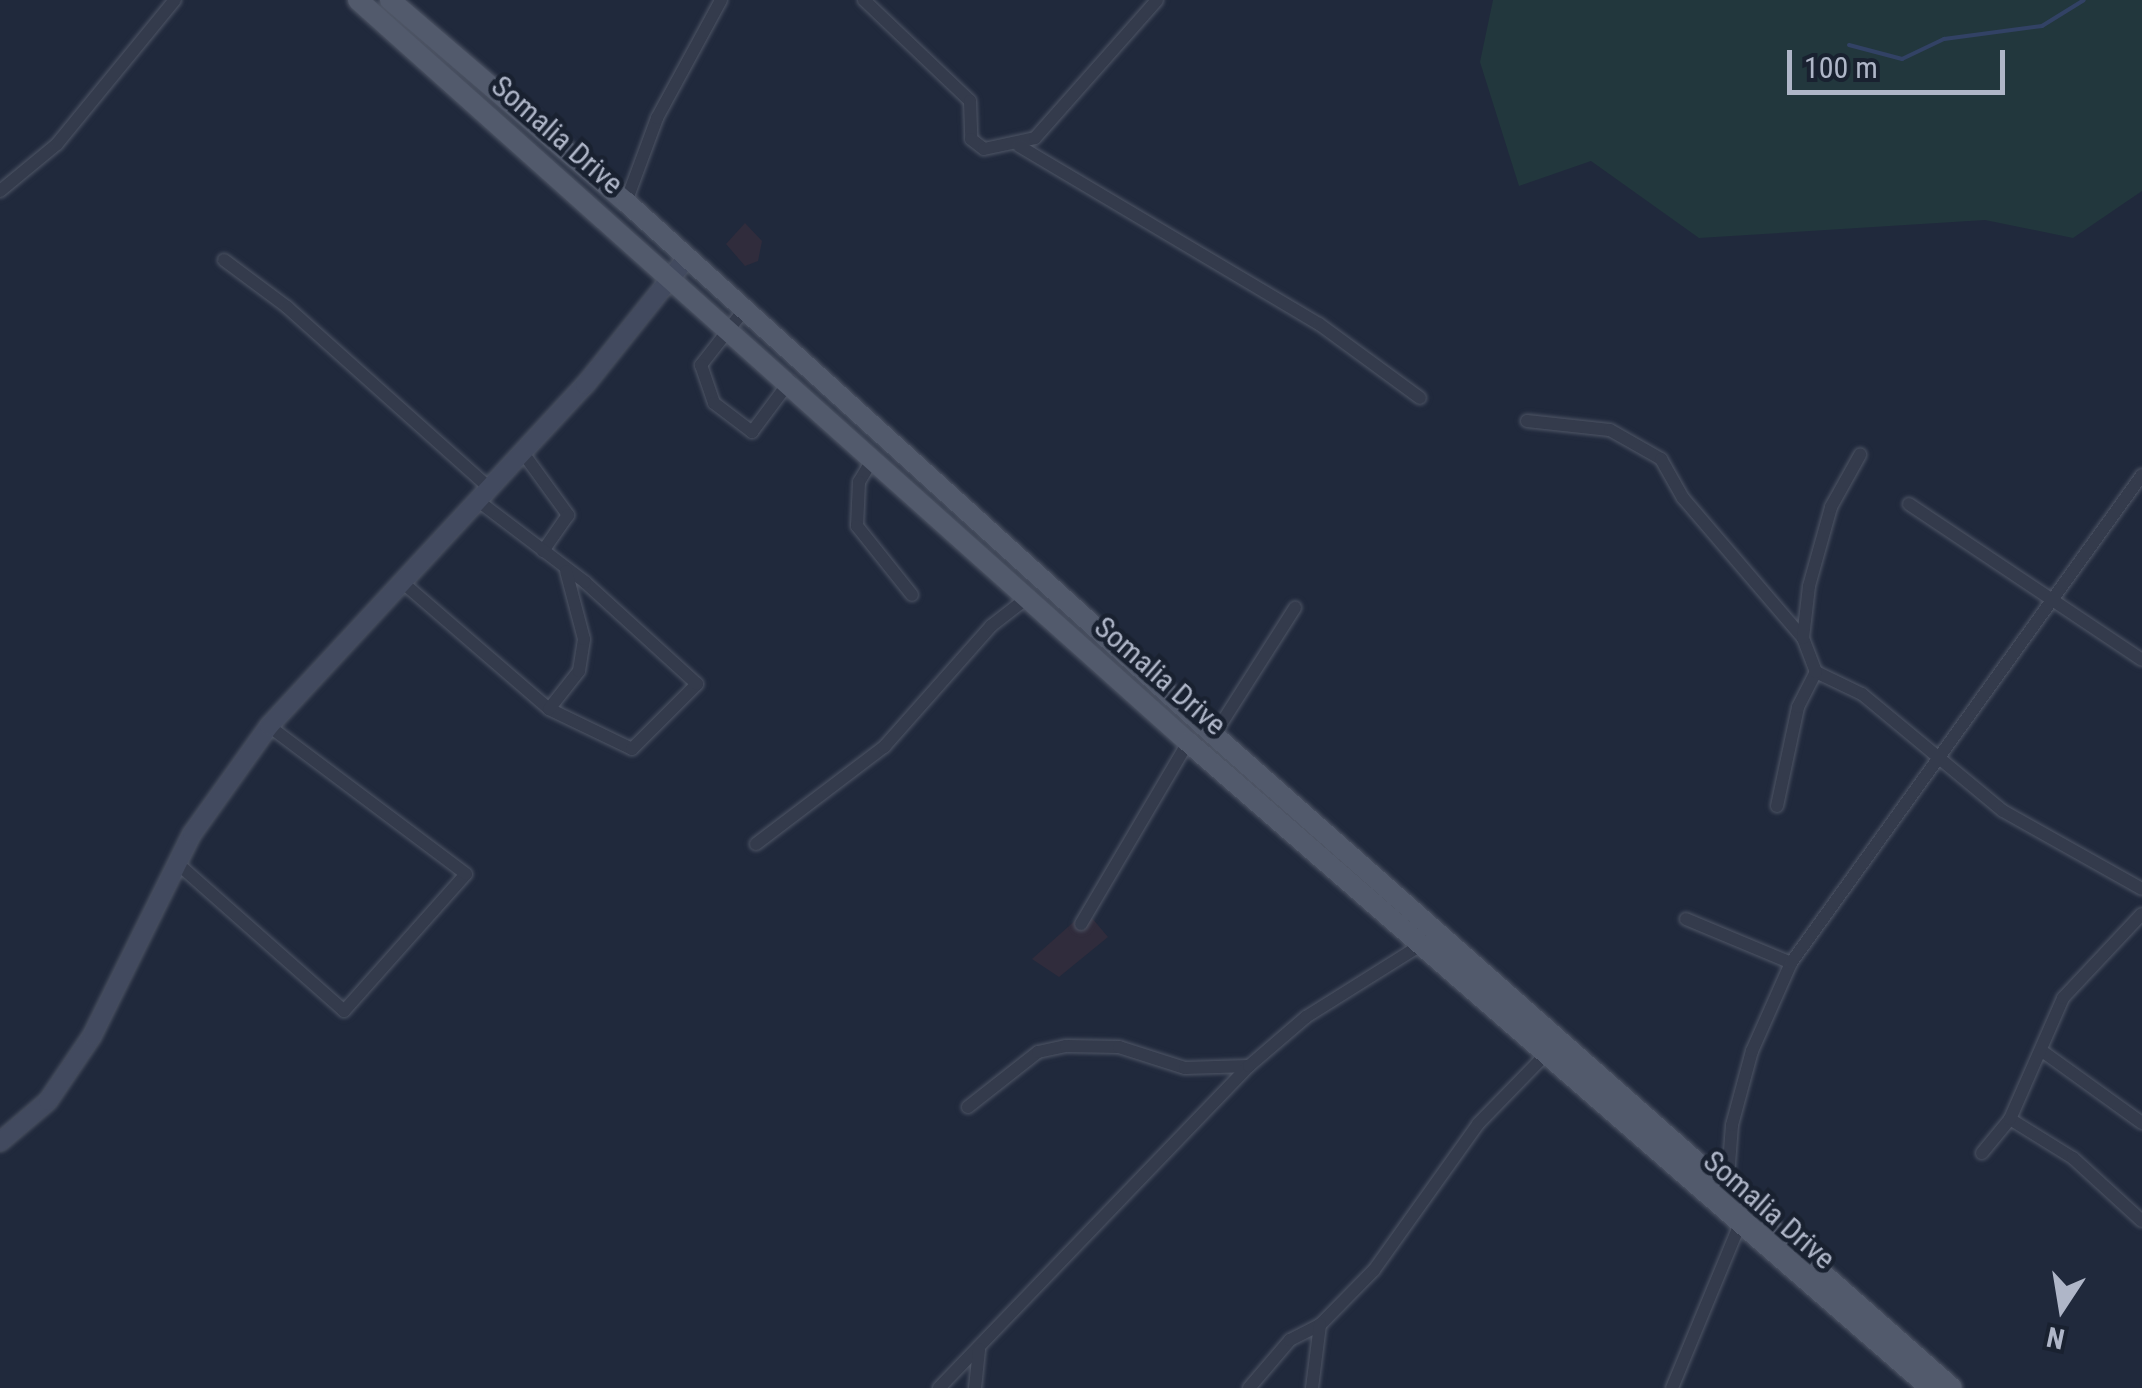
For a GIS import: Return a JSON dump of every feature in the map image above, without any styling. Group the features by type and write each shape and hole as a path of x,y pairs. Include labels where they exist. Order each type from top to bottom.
{"main road":[{"name":"Somalia Drive","path":"358,0 669,279 874,456 1188,742 1739,1226 1930,1388"},
{"name":"Somalia Drive","path":"390,0 626,202 685,260 1214,735 1952,1388"}],"street":[{"path":"0,190 57,144 175,0"},
{"path":"626,202 658,118 721,0"},
{"path":"864,0 970,101 976,147 1019,146 1035,138 1157,0"},
{"path":"1019,146 1318,324 1420,398"},
{"path":"224,260 287,307 543,550 696,684 632,749 549,709 402,582"},
{"path":"0,1142 48,1101 92,1036 177,863 269,726 524,453 685,260"},
{"path":"744,310 702,365 714,403 752,432 790,381"},
{"path":"1526,421 1610,430 1661,459 1683,498 1803,638 1816,672 1862,694 1938,764 2003,811 2142,889"},
{"path":"524,453 568,515 543,550"},
{"path":"1803,638 1809,586 1831,507 1860,455"},
{"path":"874,456 856,492 857,526 912,594"},
{"path":"1727,1190 1732,1125 1752,1051 1791,963 1938,764 2142,474"},
{"path":"1910,504 2050,603 2142,660"},
{"path":"549,709 579,671 584,639 563,564"},
{"path":"756,844 884,747 991,626 1027,598"},
{"path":"1214,735 1294,608"},
{"path":"1777,806 1798,706 1816,672"},
{"path":"177,863 344,1011 466,874 269,726"},
{"path":"1082,924 1188,742"},
{"path":"1982,1153 2010,1119 2062,998 2142,914"},
{"path":"1686,919 1791,963"},
{"path":"939,1388 1249,1066 1306,1017 1422,945"},
{"path":"968,1106 1038,1052 1066,1046 1119,1048 1184,1068 1249,1066"},
{"path":"2042,1051 2142,1123"},
{"path":"1249,1388 1297,1334 1320,1325 1374,1270 1478,1124 1545,1055"},
{"path":"2010,1119 2081,1164 2142,1221"},
{"path":"1672,1388 1739,1226"},
{"path":"1312,1388 1320,1325"},
{"path":"975,1388 980,1346"}],"shaded area":[{"path":"745,223 762,241 758,261 745,266 726,244"},
{"path":"1086,911 1108,937 1059,977 1032,959"}],"green space":[{"path":"1493,0 2142,0 2142,191 2073,238 1985,220 1699,238 1591,161 1519,186 1480,62"}],"waterway":[{"path":"1849,45 1902,59 1944,39 2042,26 2084,0"}]}
